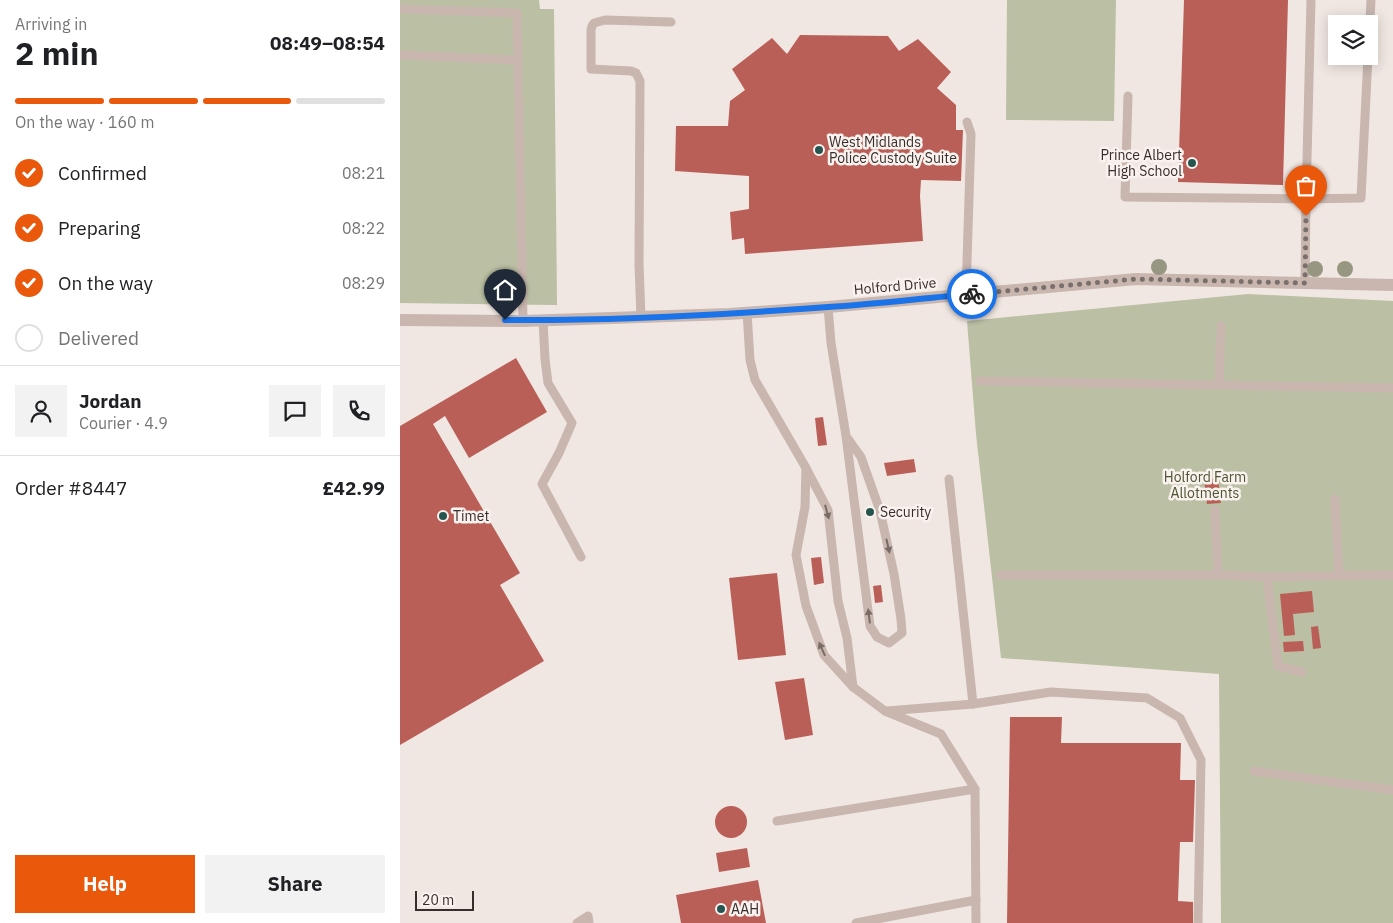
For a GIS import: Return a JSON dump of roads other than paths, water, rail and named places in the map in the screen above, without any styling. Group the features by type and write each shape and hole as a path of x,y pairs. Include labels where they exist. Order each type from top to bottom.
{"street":[{"name":"Holford Drive","path":"400,320 523,321 641,318 828,307 1136,279 1393,285"}],"lane":[{"path":"1305,283 1310,0"},
{"path":"1370,15 1371,0"},
{"path":"400,9 517,13 523,321"},
{"path":"641,318 639,264 640,81 632,70 591,69 591,30 594,23 605,20 671,22"},
{"path":"400,55 518,60"},
{"path":"1128,96 1125,197 1361,198 1368,65"},
{"path":"966,294 971,134 967,122"},
{"path":"828,307 830,343 846,436 870,626 877,638 889,643 902,633 894,574 880,511 861,457 846,436"},
{"path":"747,312 750,360 755,380 828,510 838,601 847,638 853,687"},
{"path":"543,320 548,383 572,423 559,453 542,484 581,557"},
{"path":"1219,384 1221,326"},
{"path":"980,381 1393,388"},
{"path":"806,468 805,507 796,555 806,606 824,655 853,687 884,711 940,734 976,790 976,923"},
{"path":"949,479 973,704"},
{"path":"1335,499 1339,576"},
{"path":"1215,510 1218,575"},
{"path":"1000,575 1218,575 1267,577 1393,575"},
{"path":"1267,577 1278,666 1302,672"},
{"path":"884,711 973,704 1052,692 1147,698 1180,718 1200,760 1198,923"},
{"path":"1254,771 1393,790"},
{"path":"777,821 976,790"},
{"path":"856,923 976,900"},
{"path":"577,923 588,916 589,923"}],"place":[{"name":"West Midlands Police Custody Suite","path":"819,150"},
{"name":"Prince Albert High School","path":"1192,163"},
{"name":"Security","path":"870,512"},
{"name":"Timet","path":"443,516"},
{"name":"AAH","path":"721,909"}],"park label":[{"name":"Holford Farm Allotments","path":"1205,486"}]}
